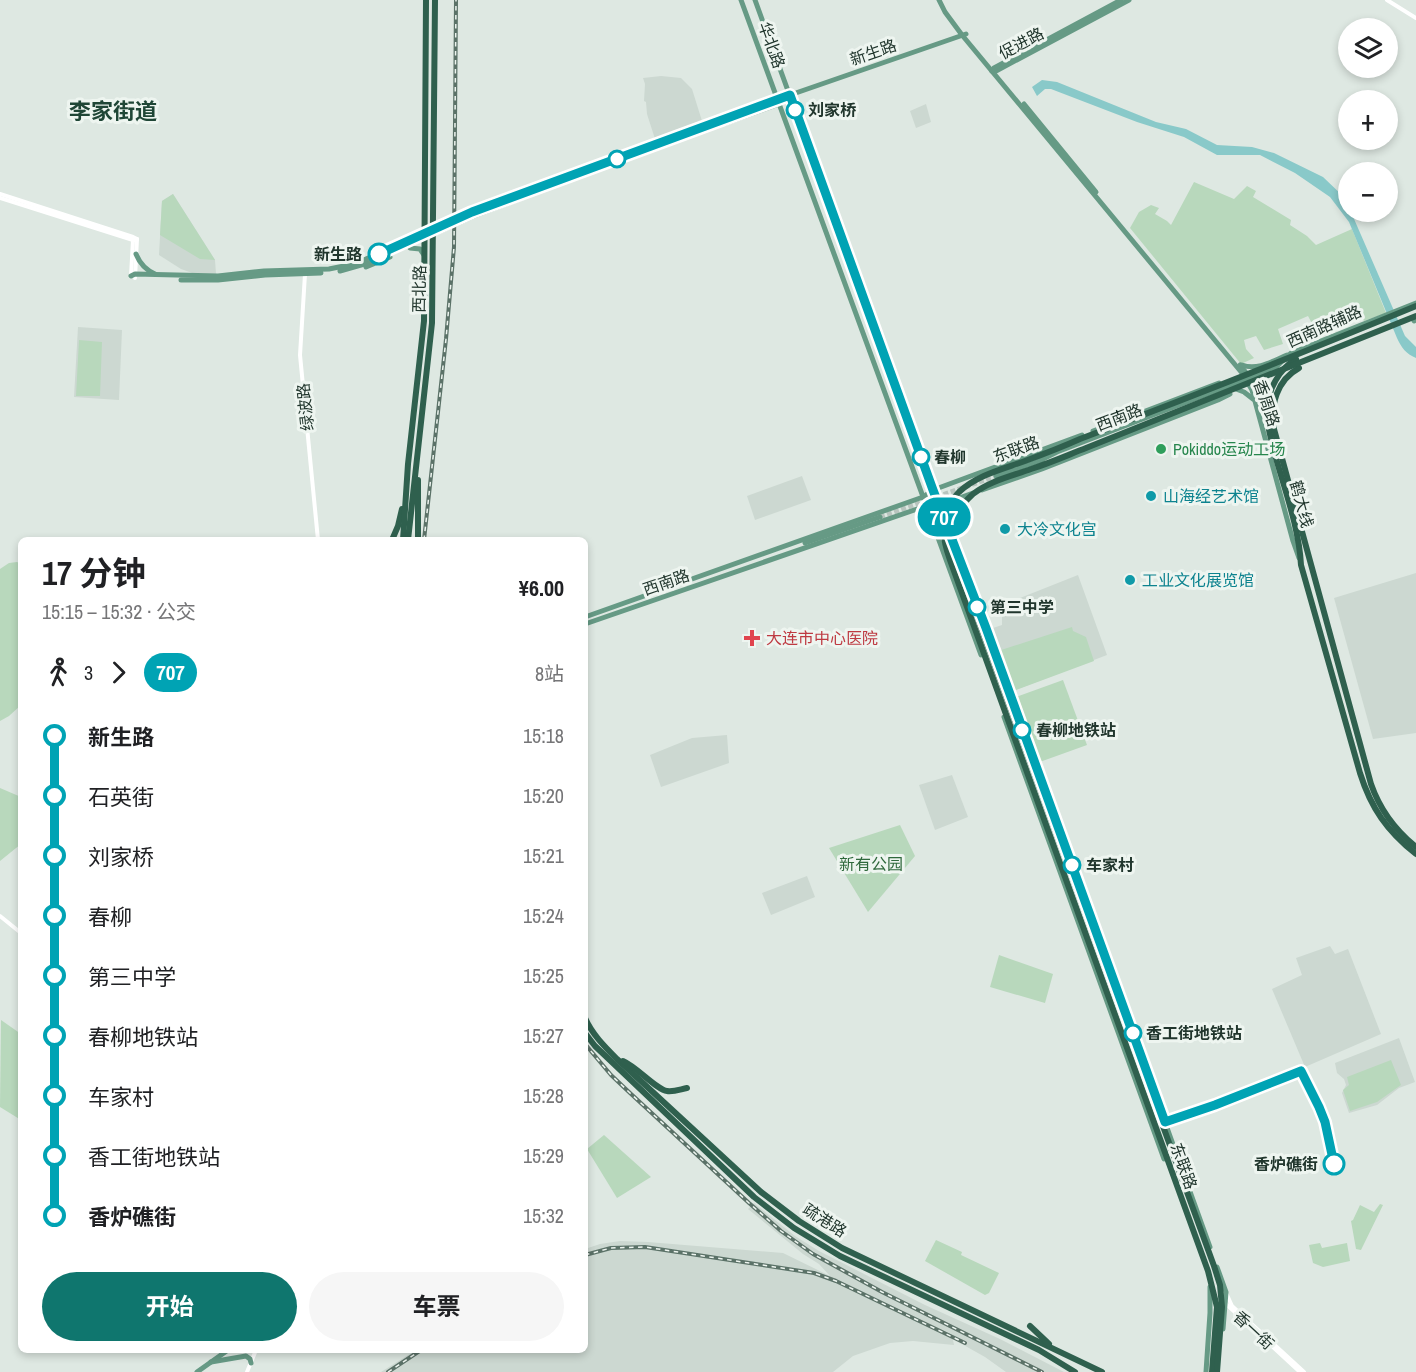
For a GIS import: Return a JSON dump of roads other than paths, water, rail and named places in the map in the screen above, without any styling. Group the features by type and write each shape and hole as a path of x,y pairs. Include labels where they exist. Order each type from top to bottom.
{"highway":[{"name":"西北路","path":"405,537 432,323 433,254 426,237 424,222 426,0"},
{"name":"西北路","path":"405,537 408,461 424,321 424,255 435,0"},
{"path":"1387,318 1416,306"},
{"name":"东联路","path":"1213,1372 1222,1307 1220,1285 955,556 951,539 957,516 963,505 970,496 987,485 1041,466 1416,306"},
{"name":"鹤大线","path":"1301,565 1298,540 1267,418 1267,405 1272,386 1291,362 1387,318"},
{"path":"1274,429 1272,412 1275,398 1284,380 1297,369 1416,319"},
{"name":"东联路","path":"1213,1372 1217,1307 1208,1271 954,571 945,545 943,531 945,516 951,501 961,490 979,478 1416,319"},
{"path":"1291,353 1297,369"},
{"name":"香周路","path":"1274,429 1371,784 1385,814 1401,834 1416,847"},
{"path":"416,459 418,537"},
{"path":"394,537 401,512 408,461"},
{"name":"香周路","path":"1301,565 1370,800 1388,828 1416,854"},
{"name":"疏港路","path":"588,1025 617,1059 761,1192 799,1221 842,1248 1102,1372"},
{"path":"588,1036 614,1065 754,1197 794,1228 840,1256 1081,1372"},
{"path":"617,1059 628,1063 662,1090 669,1092 687,1088"},
{"path":"1030,1326 1054,1349"},
{"path":"1039,1350 1074,1372"}],"main road":[{"name":"华北路","path":"741,0 1209,1286 1213,1372"},
{"name":"华北路","path":"755,0 1108,963 1226,1292 1226,1303"},
{"name":"香周路","path":"941,0 950,19 1237,363 1247,380 1266,403 1274,429"},
{"name":"促进路","path":"994,70 1121,0"},
{"name":"促进路","path":"994,70 1129,0"},
{"name":"新生路","path":"133,276 212,280 277,274 330,273 349,269 472,212 778,103 790,95 964,35"},
{"path":"349,269 374,265 410,248 426,237"},
{"path":"335,268 426,237"},
{"path":"410,248 420,249 424,255"},
{"path":"136,254 145,268 157,275"},
{"name":"新生路","path":"133,276 212,277 264,271 320,270 357,263 380,255"},
{"name":"西南路辅路","path":"1247,380 1275,369 1291,353 1387,318"},
{"path":"1255,401 1244,392 1230,387 1236,376 1237,363 1254,368 1291,353"},
{"path":"1275,369 1297,369"},
{"name":"香周路","path":"1247,380 1301,565"},
{"name":"西南路","path":"1058,454 1247,380"},
{"name":"西南路","path":"588,616 923,497 933,490 1068,441 1211,385 1247,380"},
{"name":"西南路","path":"588,623 926,506 940,505 1049,467 1218,400 1247,380"},
{"name":"西南路","path":"996,476 1230,387"},
{"path":"1049,467 1068,441"},
{"path":"1096,441 1109,443"},
{"path":"1043,450 1058,454"},
{"name":"西南路","path":"786,546 806,542 880,517"},
{"name":"西南路","path":"789,553 806,542"},
{"path":"1213,1372 1226,1303"},
{"path":"197,1372 224,1353"},
{"path":"211,1362 246,1356 250,1359 251,1364"}],"street":[{"path":"1387,0 1416,18"},
{"path":"0,196 134,239"},
{"path":"133,276 136,254 134,239"},
{"path":"133,276 134,239"},
{"name":"绿波路","path":"305,274 300,355 318,537"},
{"path":"0,916 18,931"},
{"name":"香一街","path":"1209,1286 1302,1372"},
{"name":"香一街","path":"1226,1292 1232,1306 1302,1372"},
{"path":"247,1372 255,1353"}],"water":[{"path":"1042,80 1057,82 1156,122 1186,129 1217,145 1252,147 1274,153 1323,177 1338,191 1338,208 1330,197 1295,173 1260,155 1217,155 1184,137 1137,122 1051,89 1045,89 1037,96 1032,87"},
{"path":"1349,222 1355,222 1405,336 1416,347 1416,358 1402,347"}],"tunnel":[{"path":"880,517 996,476"}],"railway":[{"path":"424,537 454,247 456,0"},
{"path":"588,1048 611,1075 749,1203 781,1231 813,1254 882,1292 1042,1372"},
{"path":"588,1254 611,1248 645,1247 814,1273 836,1281 965,1343"},
{"path":"388,1372 416,1353"}],"place":[{"name":"刘家桥","path":"795,110"},
{"name":"新生路","path":"379,254"},
{"name":"Pokiddo运动工场","path":"1161,449"},
{"name":"春柳","path":"921,457"},
{"name":"山海经艺术馆","path":"1151,496"},
{"name":"大冷文化宫","path":"1005,529"},
{"name":"工业文化展览馆","path":"1130,580"},
{"name":"第三中学","path":"977,607"},
{"name":"大连市中心医院","path":"752,638"},
{"name":"春柳地铁站","path":"1022,730"},
{"name":"车家村","path":"1072,865"},
{"name":"香工街地铁站","path":"1133,1033"},
{"name":"香炉礁街","path":"1334,1164"}],"district":[{"name":"李家街道","path":"113,111"}],"park label":[{"name":"新有公园","path":"871,864"}]}
